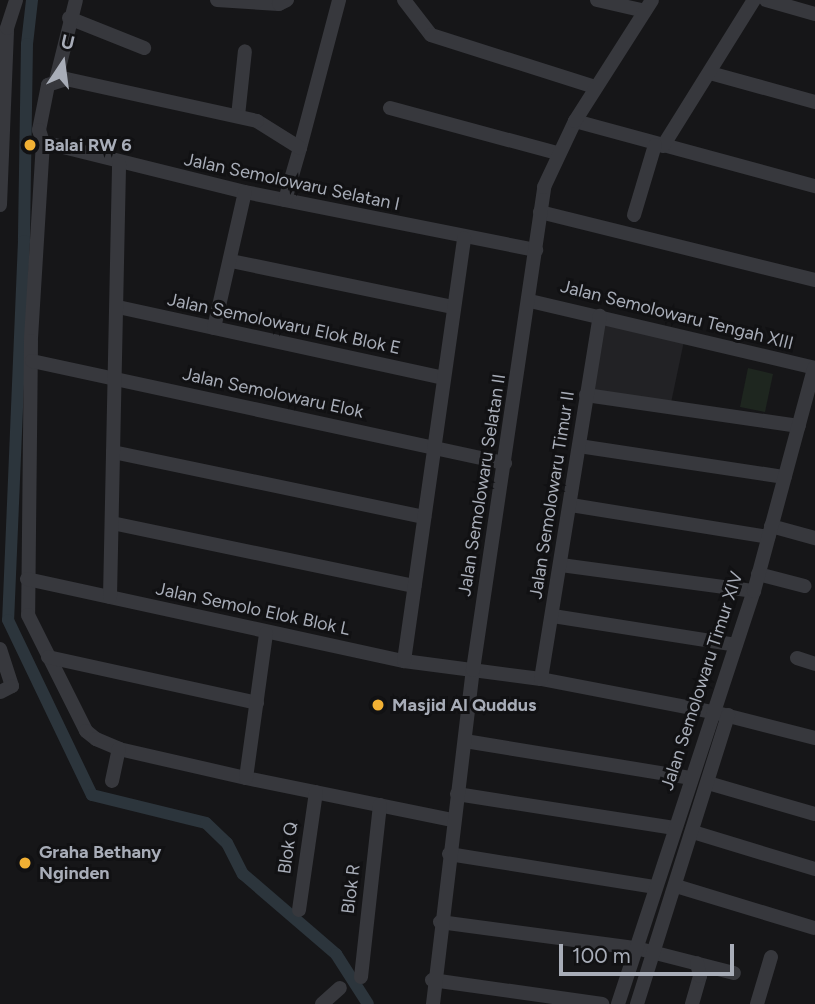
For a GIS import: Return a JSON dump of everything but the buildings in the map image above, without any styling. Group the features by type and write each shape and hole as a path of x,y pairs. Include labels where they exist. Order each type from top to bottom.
{"street":[{"path":"0,205 3,54 16,0"},
{"path":"76,0 69,18 56,80 44,92 39,130 43,142 32,361 27,615 86,731 119,749 453,820"},
{"path":"217,0 279,4 287,0"},
{"path":"285,200 339,0"},
{"path":"404,0 431,35 595,87"},
{"path":"597,0 649,5"},
{"path":"634,215 659,145 710,73 754,0"},
{"path":"766,0 815,14"},
{"name":"Jalan Semolowaru Selatan II","path":"433,1004 432,980 473,670 530,301 540,212 557,153 595,87 649,5"},
{"path":"69,18 144,48"},
{"path":"238,116 245,51"},
{"path":"710,73 815,102"},
{"path":"56,80 257,121 300,148"},
{"path":"390,108 557,153"},
{"path":"575,121 815,186"},
{"name":"Jalan Semolowaru Selatan I","path":"43,142 119,164 245,192 464,238 536,250"},
{"path":"110,597 119,164"},
{"path":"214,328 245,192"},
{"path":"540,212 815,280"},
{"path":"404,661 464,238"},
{"path":"231,261 453,307"},
{"name":"Jalan Semolowaru Tengah XIII","path":"530,301 814,368"},
{"name":"Jalan Semolowaru Elok Blok E","path":"118,307 443,378"},
{"name":"Jalan Semolowaru Timur II","path":"541,679 600,316"},
{"name":"Jalan Semolowaru Elok","path":"32,361 505,463"},
{"name":"Jalan Semolowaru Timur XIV","path":"618,1004 690,778 754,591 814,368"},
{"path":"586,395 799,426"},
{"path":"579,446 785,477"},
{"path":"113,452 424,517"},
{"path":"571,505 815,538"},
{"path":"112,523 414,586"},
{"path":"561,565 754,591"},
{"path":"758,574 804,586"},
{"name":"Jalan Semolo Elok Blok L","path":"27,579 404,661 541,679 729,715 815,738"},
{"path":"553,616 736,645"},
{"path":"246,778 266,633"},
{"path":"0,649 5,692"},
{"path":"48,657 257,703"},
{"path":"797,658 815,664"},
{"name":"Jalan Semolowaru Timur XIV","path":"637,1004 729,715"},
{"path":"465,741 690,778"},
{"path":"113,781 119,749"},
{"path":"708,783 815,814"},
{"name":"Blok Q","path":"299,910 316,792"},
{"path":"457,794 674,828"},
{"name":"Blok R","path":"360,977 380,805"},
{"path":"693,832 815,869"},
{"path":"449,854 655,887"},
{"path":"676,886 814,928"},
{"path":"440,922 636,948 734,972"},
{"path":"757,1004 771,957"},
{"path":"692,1004 700,976 697,963"},
{"path":"432,980 602,1004"},
{"path":"322,1004 340,988"}],"shaded area":[{"path":"603,322 684,341 671,403 593,391"},
{"path":"748,368 773,374 765,412 740,407"}],"waterway":[{"path":"32,0 27,44 24,241 8,620 92,795 206,823 227,843 243,874 336,954 368,1004"}],"place":[{"name":"Balai RW 6","path":"30,145"},
{"name":"Masjid Al Quddus","path":"378,705"},
{"name":"Graha Bethany Nginden","path":"25,863"}]}
